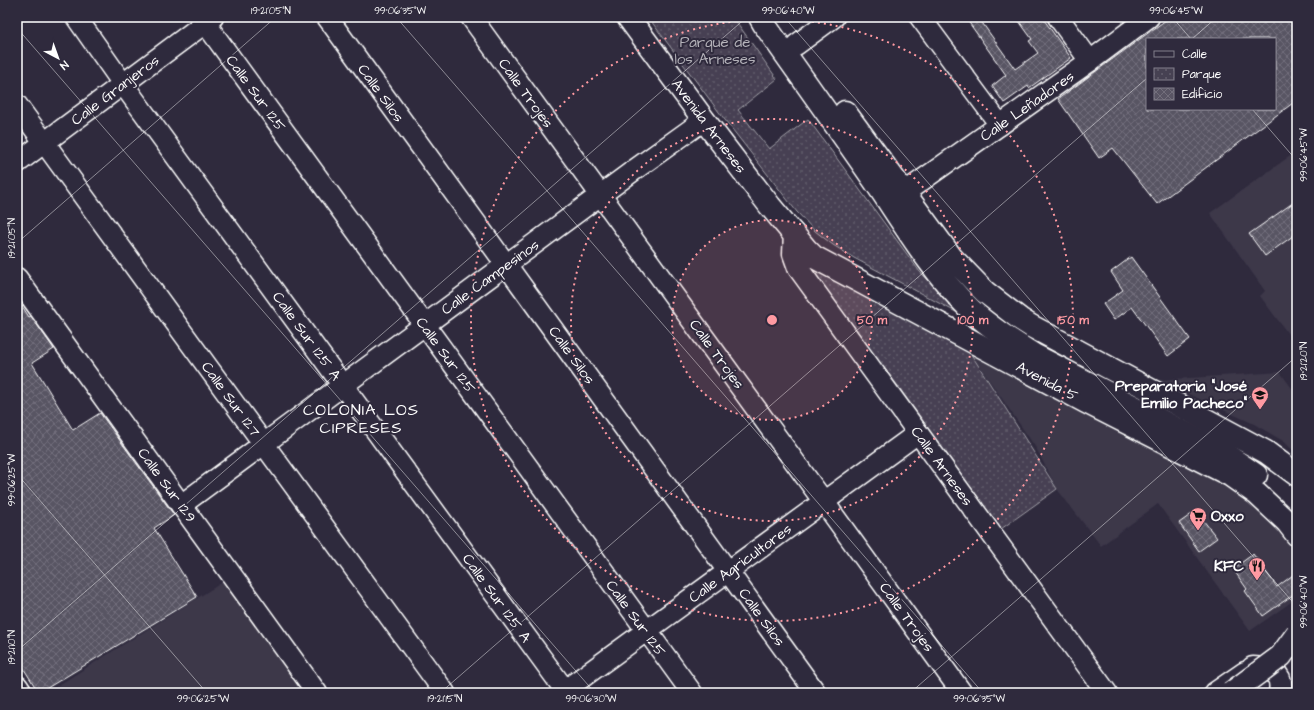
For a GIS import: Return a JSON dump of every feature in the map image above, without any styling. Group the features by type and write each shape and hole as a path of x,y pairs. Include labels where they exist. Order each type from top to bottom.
{"main road":[{"name":"Avenida Arneses","path":"628,17 770,206 794,233"},
{"path":"760,17 930,261 960,298 980,317 1007,338 1034,355 1224,453 1256,476 1297,512"},
{"path":"776,17 952,258 985,292 1020,319 1266,452 1297,475"},
{"name":"Avenida 5","path":"794,233 814,257 1086,402 1230,475 1257,494 1287,522 1297,535"},
{"path":"1253,693 1292,653 1297,634"},
{"path":"1216,693 1254,668 1297,634"},
{"path":"1231,693 1292,653"},
{"path":"1254,668 1268,669 1276,674 1281,684 1280,693"},
{"path":"1286,693 1297,685"},
{"path":"17,687 21,693"}],"street":[{"name":"Calle Sur 125 A","path":"76,17 564,692"},
{"name":"Calle Silos","path":"326,17 816,693"},
{"name":"Calle Trojes","path":"471,17 962,693"},
{"path":"796,45 834,17"},
{"path":"920,17 1000,125"},
{"path":"1058,17 1090,61"},
{"name":"Calle Leñadores","path":"904,193 1090,61 1149,17"},
{"name":"Calle Granjeros","path":"17,163 207,19"},
{"name":"Calle Sur 125","path":"207,19 424,325 692,693"},
{"name":"Calle Sur 127","path":"17,104 445,693"},
{"name":"Calle Campesinos","path":"181,505 704,120"},
{"name":"Calle Arneses","path":"794,233 793,254 798,268 1107,693"},
{"name":"Calle Sur 129","path":"17,278 317,693"},
{"name":"Calle Agricultores","path":"564,692 918,432"}],"shaded area":[{"path":"1297,151 1297,346 1260,296 1265,291 1210,213"},
{"path":"969,351 1250,497 1297,544 1297,598 1250,631 1158,504 1101,546 1057,489 1036,448"},
{"name":"Preparatoria \"José Emilio Pacheco\"","path":"1280,372 1297,395 1297,454 1283,441 1254,424 1158,380"},
{"path":"226,580 306,693 46,693"}],"green space":[{"name":"Parque de los Arneses","path":"648,17 733,17 777,79 738,110 769,149 808,119 920,272 945,297 986,328 854,258 833,245 815,231 797,212 725,120"},
{"path":"813,268 969,351 1057,489 1001,529 895,382 810,271"}],"building":[{"path":"965,17 978,17 1015,69 1038,53 1029,41 1032,39 1016,17 1042,17 1071,58 1029,88 1028,86 1004,103 992,86 1006,75"},
{"path":"1170,17 1297,17 1297,100 1157,204 1113,148 1099,158 1058,99"},
{"path":"1297,200 1297,233 1265,256 1249,234"},
{"path":"1131,257 1190,339 1168,356 1132,307 1114,320 1103,304 1123,290 1111,272"},
{"path":"17,298 29,317 31,316 54,349 32,363 73,430 100,413 174,515 154,528 197,597 39,693 17,658"},
{"name":"Oxxo","path":"1196,511 1217,538 1199,551 1179,523"},
{"name":"KFC","path":"1253,554 1277,587 1297,572 1297,592 1263,616 1245,591 1247,589 1233,569"}],"place":[{"name":"Preparatoria \"José Emilio Pacheco\"","path":"1260,410"},
{"name":"Oxxo","path":"1198,531"},
{"name":"KFC","path":"1257,581"}],"district":[{"name":"COLONIA LOS CIPRESES","path":"361,418"}]}
